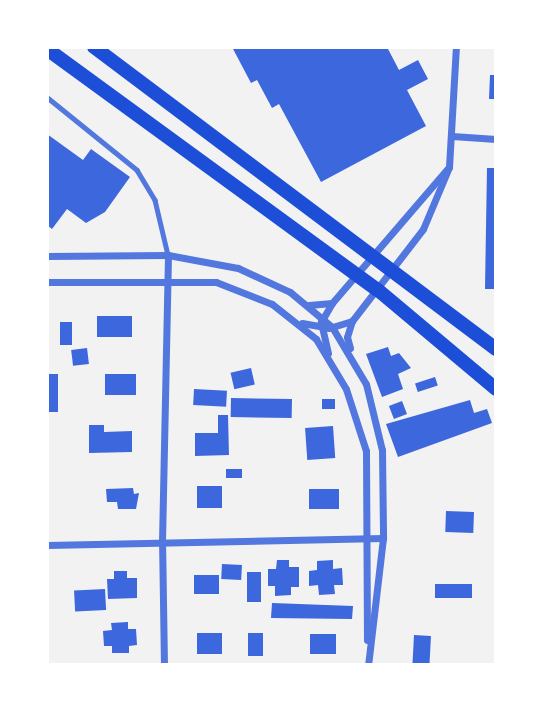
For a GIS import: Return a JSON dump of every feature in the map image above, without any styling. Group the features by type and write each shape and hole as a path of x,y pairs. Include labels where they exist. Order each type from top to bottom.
{"highway":[{"path":"94,47 496,349"},
{"path":"47,49 378,290 496,389"}],"street":[{"path":"367,665 383,538 382,450 377,417 347,337 352,321 424,229 449,167 456,47"},
{"path":"452,136 496,139"},
{"path":"330,360 322,327 323,318 332,303 370,255 449,167"},
{"path":"47,256 168,255 238,268 268,279 309,305 332,327 352,353"},
{"path":"164,665 162,542 168,255"},
{"path":"47,282 216,282 272,304 316,339 330,360 357,416 366,451 367,665"},
{"path":"309,305 332,303"},
{"path":"292,320 322,327 352,321"},
{"path":"47,545 383,538"}],"lane":[{"path":"47,97 137,170 155,200 168,255"}],"building":[{"path":"232,47 387,47 399,70 418,60 428,79 407,90 426,126 321,182 279,104 272,108 257,80 251,83"},
{"path":"490,75 496,75 496,99 489,99"},
{"path":"47,134 83,160 91,149 130,177 105,212 86,223 67,209 52,229 47,225"},
{"path":"487,168 496,168 496,289 485,289"},
{"path":"97,316 132,316 132,337 97,337"},
{"path":"60,322 72,322 72,345 60,345"},
{"path":"388,347 391,356 399,353 411,368 398,374 403,389 382,397 366,354"},
{"path":"87,348 89,364 73,366 71,350"},
{"path":"251,368 255,385 234,389 231,373"},
{"path":"47,374 58,374 58,412 47,412"},
{"path":"105,374 136,374 136,395 105,395"},
{"path":"435,377 438,386 418,392 415,383"},
{"path":"194,389 227,391 226,407 193,405"},
{"path":"231,398 292,399 292,418 231,417"},
{"path":"322,399 335,399 335,409 322,409"},
{"path":"470,400 474,413 487,409 492,423 398,457 386,424"},
{"path":"402,401 407,414 394,419 389,406"},
{"path":"218,415 228,415 229,455 195,456 195,433 218,433"},
{"path":"89,425 104,425 104,432 132,431 132,452 89,453"},
{"path":"333,426 335,458 307,460 305,428"},
{"path":"226,469 242,469 242,478 226,478"},
{"path":"197,486 222,486 222,508 197,508"},
{"path":"133,488 134,494 139,493 136,509 118,509 117,502 107,502 106,489"},
{"path":"309,489 339,489 339,509 309,509"},
{"path":"446,511 474,512 473,533 445,532"},
{"path":"277,560 289,560 289,567 299,567 299,587 291,587 291,595 275,596 275,586 268,586 268,569 276,569"},
{"path":"333,560 333,569 342,568 343,585 334,585 335,594 319,595 318,585 309,586 309,571 317,570 317,561"},
{"path":"222,564 242,565 241,580 221,579"},
{"path":"114,571 127,571 127,578 137,578 137,598 108,599 107,579 114,579"},
{"path":"247,572 261,572 261,602 247,602"},
{"path":"194,575 219,575 219,594 194,594"},
{"path":"435,584 472,584 472,598 435,598"},
{"path":"105,589 106,610 75,612 74,591"},
{"path":"272,603 353,606 352,619 271,618"},
{"path":"128,622 128,629 136,629 137,645 129,646 129,653 112,653 112,646 104,646 103,631 112,630 111,623"},
{"path":"197,633 222,633 222,654 197,654"},
{"path":"248,633 263,633 263,656 248,656"},
{"path":"310,634 336,634 336,654 310,654"},
{"path":"414,635 431,636 429,665 412,665"}]}
